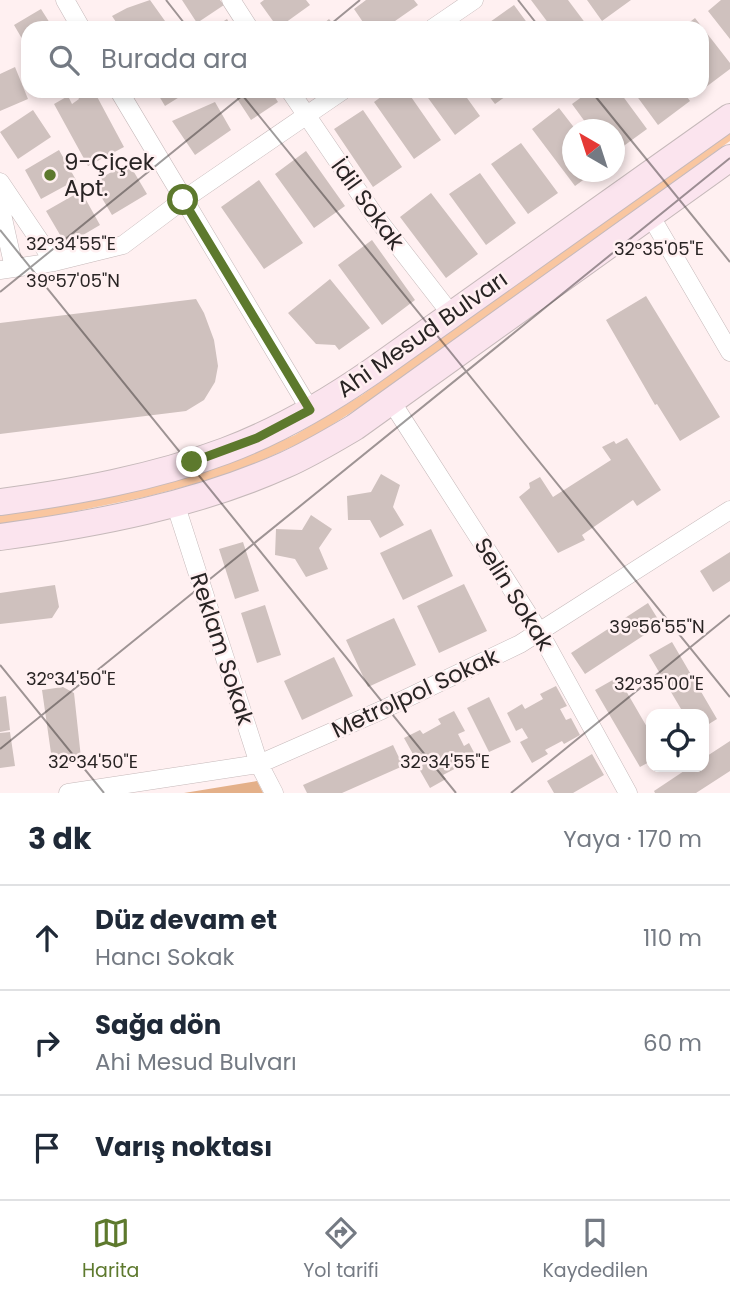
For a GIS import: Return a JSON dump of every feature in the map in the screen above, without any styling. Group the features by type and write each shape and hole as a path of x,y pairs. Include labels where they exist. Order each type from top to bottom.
{"main road":[{"name":"Ahi Mesud Bulvarı","path":"0,502 45,496 150,474 257,438 341,393 730,117"},
{"name":"Ahi Mesud Bulvarı","path":"0,537 121,516 174,503 242,482 285,465 355,426 730,158"}],"street":[{"path":"65,0 77,21"},
{"path":"231,0 244,21"},
{"path":"443,21 474,0"},
{"path":"123,98 310,410"},
{"name":"İdil Sokak","path":"294,98 375,216 451,314"},
{"path":"0,205 7,269 54,262 124,244 183,200 332,98"},
{"path":"0,182 54,262"},
{"path":"650,215 730,352"},
{"name":"Selin Sokak","path":"391,401 540,633 628,793"},
{"name":"Reklam Sokak","path":"174,503 259,764 274,793"},
{"name":"Metrolpol Sokak","path":"68,793 259,764 382,710 540,633 730,510"}],"shaded area":[{"path":"730,130 730,141 372,399 313,437 245,468 191,485 33,520 0,524 0,515 94,498 240,459 295,435 362,395"},
{"path":"257,781 263,793 184,793"}],"building":[{"path":"150,0 165,21 115,21 112,16"},
{"path":"182,0 220,0 224,5 200,21 196,21"},
{"path":"264,0 306,0 310,5 288,21 273,21 260,3"},
{"path":"366,0 414,0 418,5 395,21 362,21 354,9"},
{"path":"531,0 568,0 584,21 547,21"},
{"path":"587,0 631,0 602,21"},
{"path":"721,0 730,0 730,39 708,11"},
{"path":"514,5 526,21 491,21"},
{"path":"41,9 49,21 21,21 21,37 14,25"},
{"path":"709,36 730,63 730,69 709,85"},
{"path":"15,67 21,82 21,98 28,99 0,111 0,74"},
{"path":"64,98 69,98 72,104 79,99 98,98 124,147 88,166 54,104"},
{"path":"160,98 178,98 165,106"},
{"path":"237,98 275,98 278,102 251,120"},
{"path":"379,98 412,98 441,140 414,159 374,102"},
{"path":"428,98 467,98 480,116 455,135"},
{"path":"490,98 503,98 495,104"},
{"path":"580,98 624,98 647,129 625,145 625,119 583,119 572,104"},
{"path":"638,98 688,98 690,101 658,125"},
{"path":"215,102 231,130 195,155 172,121"},
{"path":"559,108 568,119 562,119 562,169 532,129"},
{"path":"33,110 51,137 18,159 0,132"},
{"path":"363,110 402,167 373,187 334,129"},
{"path":"521,143 558,193 528,214 491,164"},
{"name":"9-Çiçek Apt.","path":"59,150 76,180 41,199 25,170"},
{"path":"306,151 345,206 314,228 275,174"},
{"path":"128,162 147,194 112,215 93,183"},
{"path":"480,173 516,223 486,245 449,194"},
{"path":"259,180 303,243 264,269 221,207"},
{"path":"81,191 100,225 66,245 46,211"},
{"path":"431,193 478,254 446,278 400,217"},
{"path":"372,240 415,300 382,325 338,265"},
{"path":"330,279 370,328 339,350 335,345 316,344 288,313"},
{"path":"646,296 720,417 680,441 657,404 655,405 606,320"},
{"path":"196,299 214,340 218,366 215,382 204,400 186,411 0,434 0,323"},
{"path":"627,438 661,490 637,506 633,500 582,535 585,540 558,553 519,497 530,488 529,483 540,477 553,497 611,460 602,447"},
{"path":"381,474 400,485 393,507 404,525 380,538 370,520 348,520 347,496 371,492"},
{"path":"311,515 332,529 319,548 328,569 306,577 295,559 275,555 276,529 302,530"},
{"path":"431,529 453,576 403,600 380,553"},
{"path":"243,542 259,591 235,599 219,549"},
{"path":"730,552 730,581 713,592 700,571"},
{"path":"464,584 487,631 439,653 417,606"},
{"path":"55,585 59,607 52,618 0,624 0,593"},
{"path":"648,603 661,624 585,674 571,653"},
{"path":"265,605 281,655 257,663 241,613"},
{"path":"394,618 416,665 368,687 346,640"},
{"path":"672,642 717,719 709,724 709,709 681,709 649,655"},
{"path":"334,657 353,696 302,720 284,681"},
{"path":"618,677 646,725 646,764 640,767 595,690"},
{"path":"556,686 567,706 560,709 566,720 571,718 580,735 545,750 548,754 532,763 520,742 528,738 522,728 516,731 507,713 522,704 525,709 543,699 540,694"},
{"path":"63,687 74,693 81,758 74,763 53,767 42,690"},
{"path":"6,696 10,730 0,732 0,697"},
{"path":"489,697 511,742 489,752 467,708"},
{"path":"454,711 465,731 458,734 464,746 469,743 478,760 443,775 446,779 430,788 418,767 426,763 420,753 414,756 404,738 420,730 423,734 441,724 438,719"},
{"path":"10,732 15,766 0,768 0,733"},
{"path":"730,741 730,771 696,793 655,793 654,791 682,772 709,772 709,755"},
{"path":"393,745 403,766 342,793 307,793 303,785"},
{"path":"592,754 604,775 573,793 554,793 547,781"}],"place":[{"name":"9-Çiçek Apt.","path":"50,175"}],"route":[{"path":"183,200 310,410 257,438 192,462"}]}
